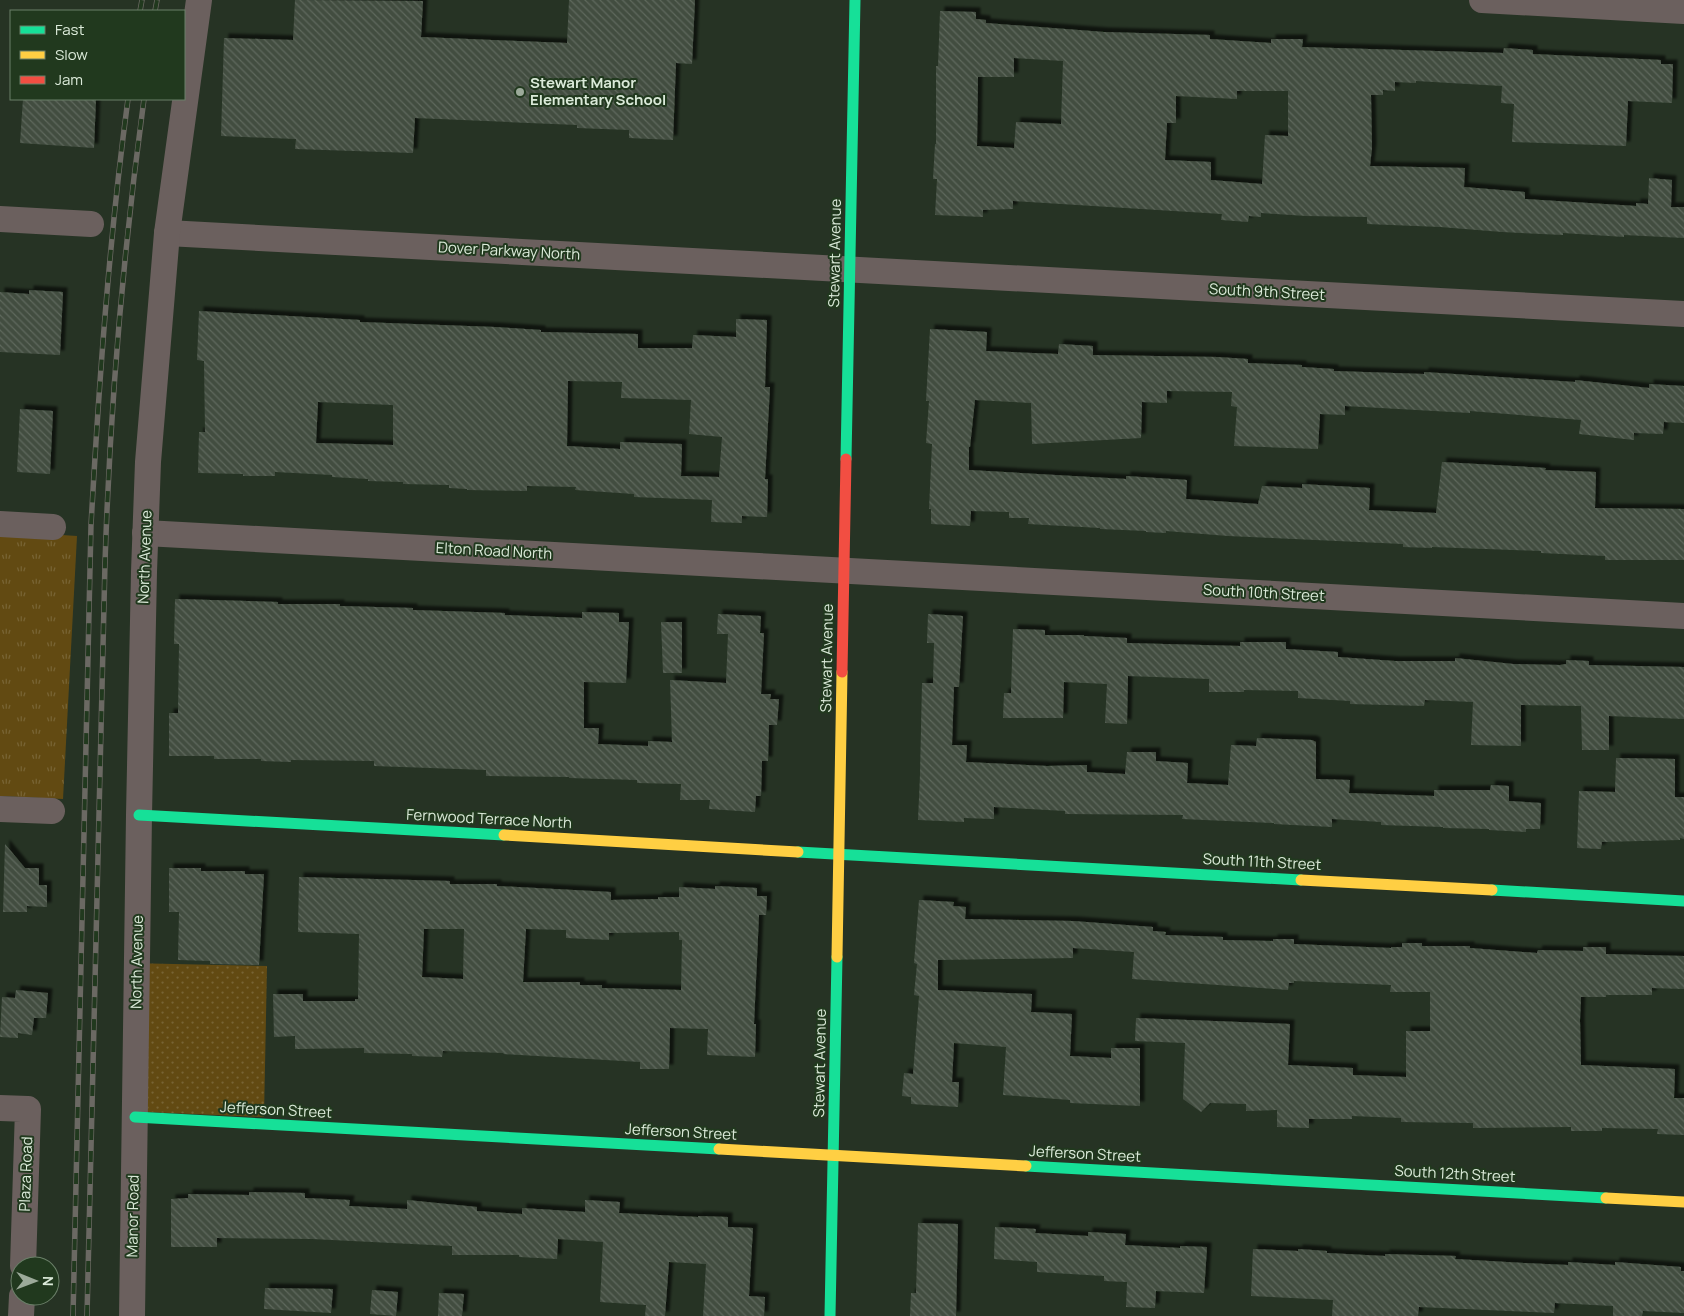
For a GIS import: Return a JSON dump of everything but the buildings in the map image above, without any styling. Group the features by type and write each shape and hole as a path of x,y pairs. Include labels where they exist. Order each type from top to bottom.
{"street":[{"name":"North Avenue","path":"135,1117 139,815 148,462 168,233 199,0"},
{"name":"Stewart Avenue","path":"830,1316 855,0"},
{"path":"1482,0 1684,11"},
{"path":"0,219 90,224"},
{"name":"Dover Parkway North","path":"168,233 850,270"},
{"name":"South 9th Street","path":"850,270 1684,314"},
{"path":"0,524 53,527"},
{"name":"Elton Road North","path":"145,533 844,570"},
{"name":"South 10th Street","path":"844,570 1684,616"},
{"path":"0,808 52,811"},
{"name":"Fernwood Terrace North","path":"139,815 838,854"},
{"name":"South 11th Street","path":"838,854 1684,900"},
{"name":"Plaza Road","path":"0,1108 28,1109 23,1256"},
{"name":"Jefferson Street","path":"135,1117 1225,1177"},
{"name":"Manor Road","path":"132,1316 135,1117"},
{"name":"South 12th Street","path":"1225,1177 1684,1202"}],"green space":[{"path":"0,531 77,536 63,799 0,796"},
{"path":"127,963 267,966 264,1117 123,1111"}],"railway":[{"path":"140,10 142,0"},
{"path":"155,10 157,0"},
{"path":"73,1316 91,525 105,312 115,205 128,100"},
{"path":"87,1316 107,505 114,388 124,272 144,100"}],"traffic: fast":[{"path":"846,459 855,0"},
{"path":"139,815 504,835"},
{"path":"798,852 1301,880"},
{"path":"1492,890 1684,901"},
{"path":"830,1316 837,957"},
{"path":"135,1117 719,1149"},
{"path":"1026,1166 1606,1198"}],"traffic: slow":[{"path":"837,957 842,672"},
{"path":"504,835 798,852"},
{"path":"1301,880 1492,890"},
{"path":"719,1149 1026,1166"},
{"path":"1606,1198 1684,1202"}],"traffic: jam":[{"path":"842,672 846,459"}],"place":[{"name":"Stewart Manor Elementary School","path":"520,92"}]}
